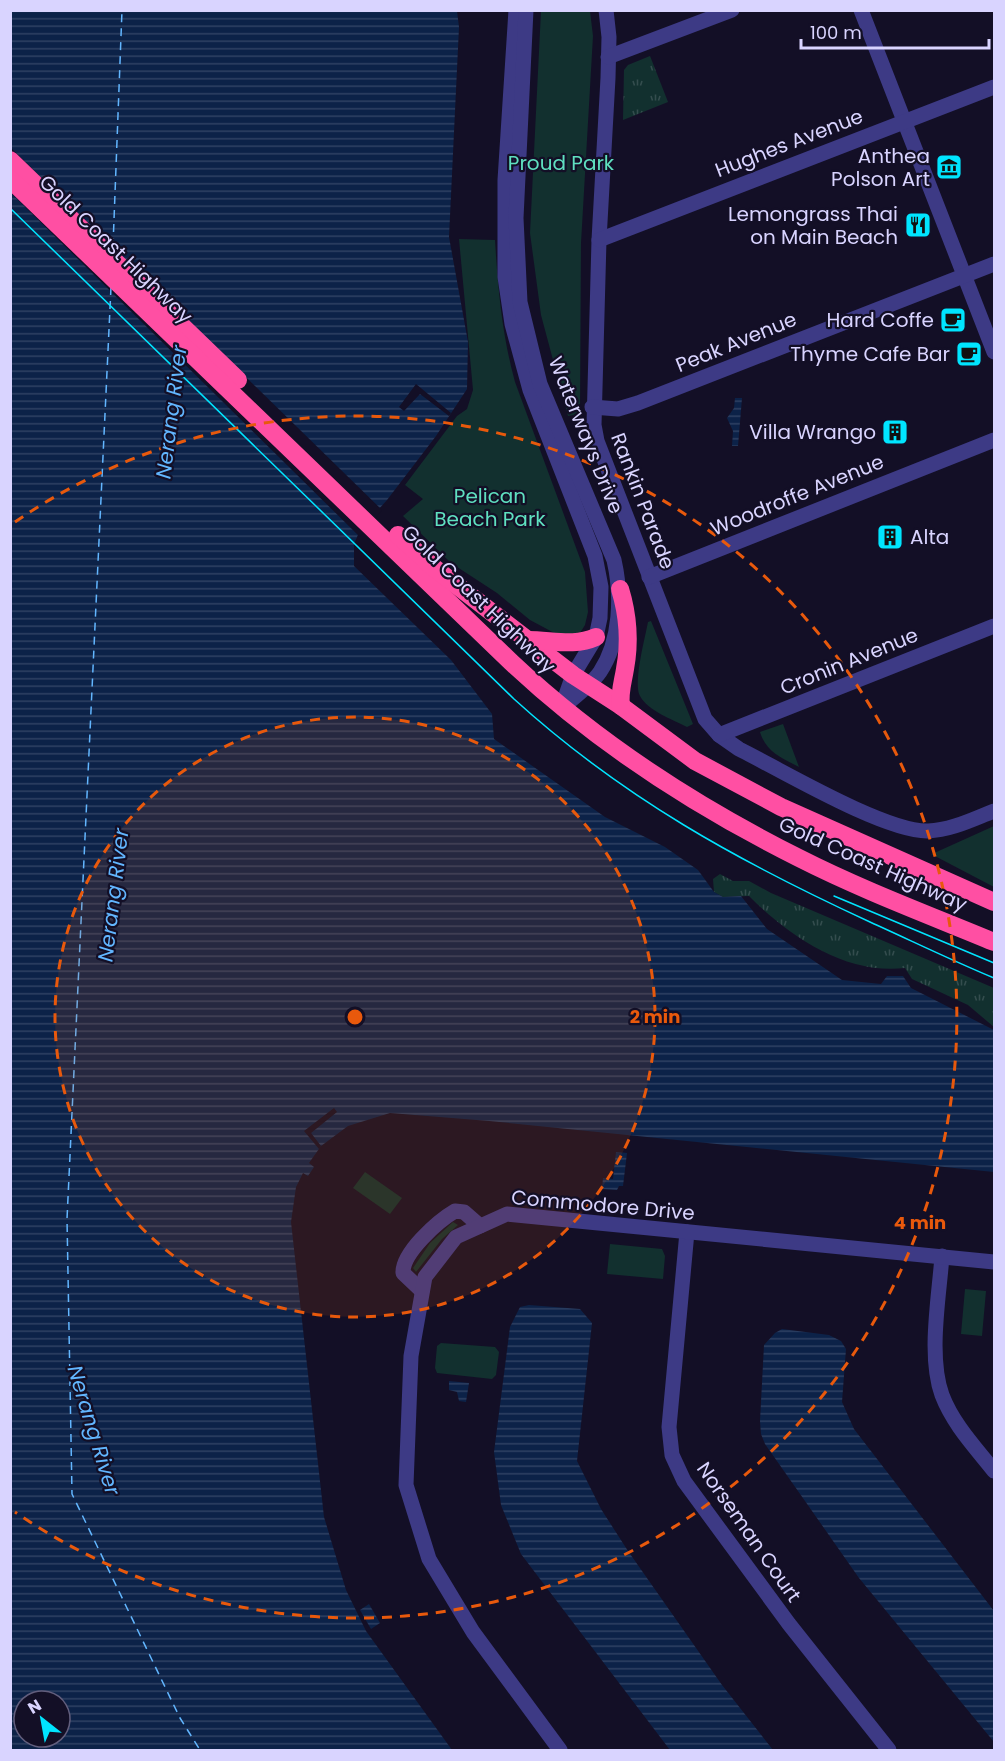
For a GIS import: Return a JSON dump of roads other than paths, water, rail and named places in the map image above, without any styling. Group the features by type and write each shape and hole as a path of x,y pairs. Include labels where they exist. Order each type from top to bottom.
{"highway":[{"name":"Gold Coast Highway","path":"10,160 389,534 511,662 562,707 660,779 760,837 846,880 994,942"},
{"name":"Gold Coast Highway","path":"10,179 389,534 573,675 621,706 695,761 781,807 994,902"},
{"path":"620,589 627,610 628,631 625,667 619,693 621,706"},
{"path":"528,640 582,644 596,637"}],"street":[{"name":"Waterways Drive","path":"516,10 505,180 505,277 512,324 530,390 595,556 601,587 600,618 596,637 573,675 562,707"},
{"name":"Waterways Drive","path":"526,10 516,218 520,302 540,384 614,560 620,589 618,619 604,664 588,686 562,707"},
{"name":"Rankin Parade","path":"606,10 608,57 592,407 597,441 705,719 718,735 739,749 883,821 927,831 953,827 994,812"},
{"path":"608,57 732,10"},
{"path":"861,10 994,352"},
{"name":"Hughes Avenue","path":"599,240 994,87"},
{"name":"Peak Avenue","path":"592,407 627,407 994,264"},
{"name":"Woodroffe Avenue","path":"650,577 994,440"},
{"name":"Cronin Avenue","path":"718,735 994,626"},
{"path":"422,1291 403,1274 406,1258 441,1220 455,1211 464,1212 480,1226"},
{"name":"Commodore Drive","path":"560,1750 473,1632 429,1559 406,1485 411,1356 422,1291 425,1277 456,1237 507,1214 994,1262"},
{"name":"Norseman Court","path":"687,1232 669,1427 672,1455 684,1481 789,1624 889,1750"},
{"path":"942,1256 935,1361 942,1394 956,1423 994,1471"}],"water":[{"name":"Nerang River","path":"11,11 457,11 459,27 449,237 468,342 467,389 436,436 387,500 360,530 354,544 354,566 451,660 492,714 494,739 605,817 665,847 698,870 714,892 723,897 741,896 767,929 842,980 881,984 887,976 903,976 911,988 994,1030 994,1172 390,1113 348,1126 321,1146 309,1163 314,1167 308,1176 303,1173 296,1187 291,1222 324,1517 346,1590 366,1631 452,1750 11,1750"},
{"path":"735,398 742,398 738,446 732,446 733,431 727,418 734,408"},
{"path":"616,1152 627,1153 623,1186 619,1186 617,1190 602,1189 603,1178 613,1179"},
{"path":"529,1305 580,1309 592,1323 577,1461 601,1509 628,1551 722,1685 773,1750 670,1750 521,1554 501,1505 494,1452 510,1327 520,1307"},
{"path":"782,1329 829,1335 841,1341 846,1349 842,1402 854,1429 994,1611 994,1742 859,1578 765,1444 760,1421 764,1345"},
{"path":"449,1381 469,1383 466,1402 459,1401 457,1392 449,1390"},
{"path":"369,1604 380,1623 371,1629 360,1610"}],"tram line":[{"path":"10,208 514,699 555,735 640,797 728,851 821,899 994,978"},
{"path":"834,896 994,963"}],"place":[{"name":"Anthea Polson Art","path":"949,167"},
{"name":"Lemongrass Thai on Main Beach","path":"918,225"},
{"name":"Hard Coffe","path":"953,320"},
{"name":"Thyme Cafe Bar","path":"969,354"},
{"name":"Villa Wrango","path":"895,432"},
{"name":"Alta","path":"890,537"}],"park label":[{"name":"Proud Park","path":"561,163"},
{"name":"Pelican Beach Park","path":"490,508"}]}
